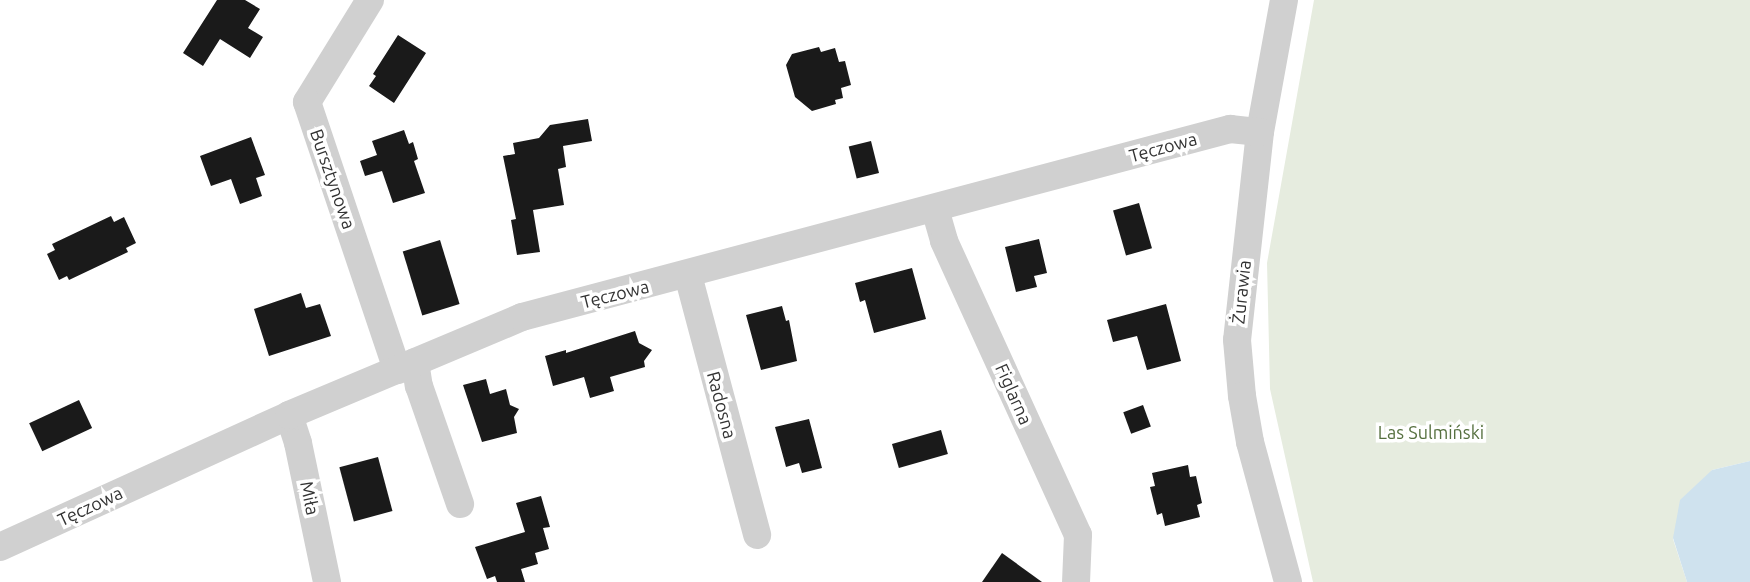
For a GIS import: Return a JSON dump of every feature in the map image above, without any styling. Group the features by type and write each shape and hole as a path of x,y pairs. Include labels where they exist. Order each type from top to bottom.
{"street":[{"name":"Bursztynowa","path":"370,0 307,102 406,366"},
{"name":"Żurawia","path":"1284,0 1260,132 1237,340 1250,442 1288,582"},
{"name":"Tęczowa","path":"0,547 289,415 522,317 1230,129 1260,132"},
{"name":"Figlarna","path":"935,209 944,241 1078,535 1076,582"},
{"name":"Radosna","path":"688,275 757,534"},
{"path":"406,366 420,390 460,504"},
{"name":"Miła","path":"289,415 298,443 327,582"}],"green space":[{"name":"Las Sulmiński","path":"1314,0 1750,0 1750,461 1712,470 1673,539 1687,582 1313,582 1270,389 1267,263"}],"water":[{"path":"1750,461 1750,582 1687,582 1673,538 1680,500 1712,470"}],"building":[{"path":"217,0 245,0 260,9 248,28 263,37 250,58 220,39 203,66 183,53"},
{"path":"398,35 426,53 394,103 369,86 376,76 373,74"},
{"path":"819,47 821,52 835,48 839,62 845,61 851,85 841,88 843,98 835,100 836,104 812,111 795,97 786,65 792,54"},
{"path":"588,119 592,141 563,146 566,167 558,169 564,205 533,210 540,252 517,255 511,220 516,219 503,156 515,154 513,143 539,138 550,125"},
{"path":"404,130 409,144 413,142 418,159 414,161 425,193 393,203 382,171 365,176 360,161 377,155 372,141"},
{"path":"251,137 265,175 256,178 262,196 240,204 231,179 211,186 200,156"},
{"path":"871,141 879,173 857,179 849,147"},
{"path":"1139,203 1152,248 1126,256 1113,210"},
{"path":"111,216 114,222 124,217 136,243 126,248 128,252 69,280 67,276 59,280 47,254 55,250 52,244"},
{"path":"1039,239 1047,273 1034,276 1037,287 1016,292 1005,247"},
{"path":"440,240 460,304 422,315 403,251"},
{"path":"912,268 926,319 874,333 865,300 860,302 855,283"},
{"path":"301,293 306,308 320,304 331,336 269,356 254,309"},
{"path":"1166,304 1181,361 1147,370 1137,336 1113,342 1107,320"},
{"path":"782,306 786,321 789,320 797,361 761,370 746,315"},
{"path":"635,331 639,343 652,350 644,361 645,367 610,377 614,391 590,398 584,377 553,386 545,356 566,350 566,353"},
{"path":"486,379 490,394 506,389 510,405 519,409 514,417 517,433 482,442 463,385"},
{"path":"79,400 92,428 42,451 29,423"},
{"path":"1143,405 1151,427 1131,434 1123,412"},
{"path":"809,419 822,468 802,473 799,463 786,467 775,427"},
{"path":"941,430 948,454 899,468 892,444"},
{"path":"378,457 392,511 354,521 339,467"},
{"path":"1188,465 1190,477 1196,476 1202,503 1197,505 1200,517 1165,526 1162,513 1157,515 1150,487 1155,486 1152,473"},
{"path":"541,496 550,527 543,528 549,549 535,553 538,564 521,569 525,582 497,582 495,576 487,579 475,547 525,532 516,503"},
{"path":"1002,553 1042,582 982,582"}]}
